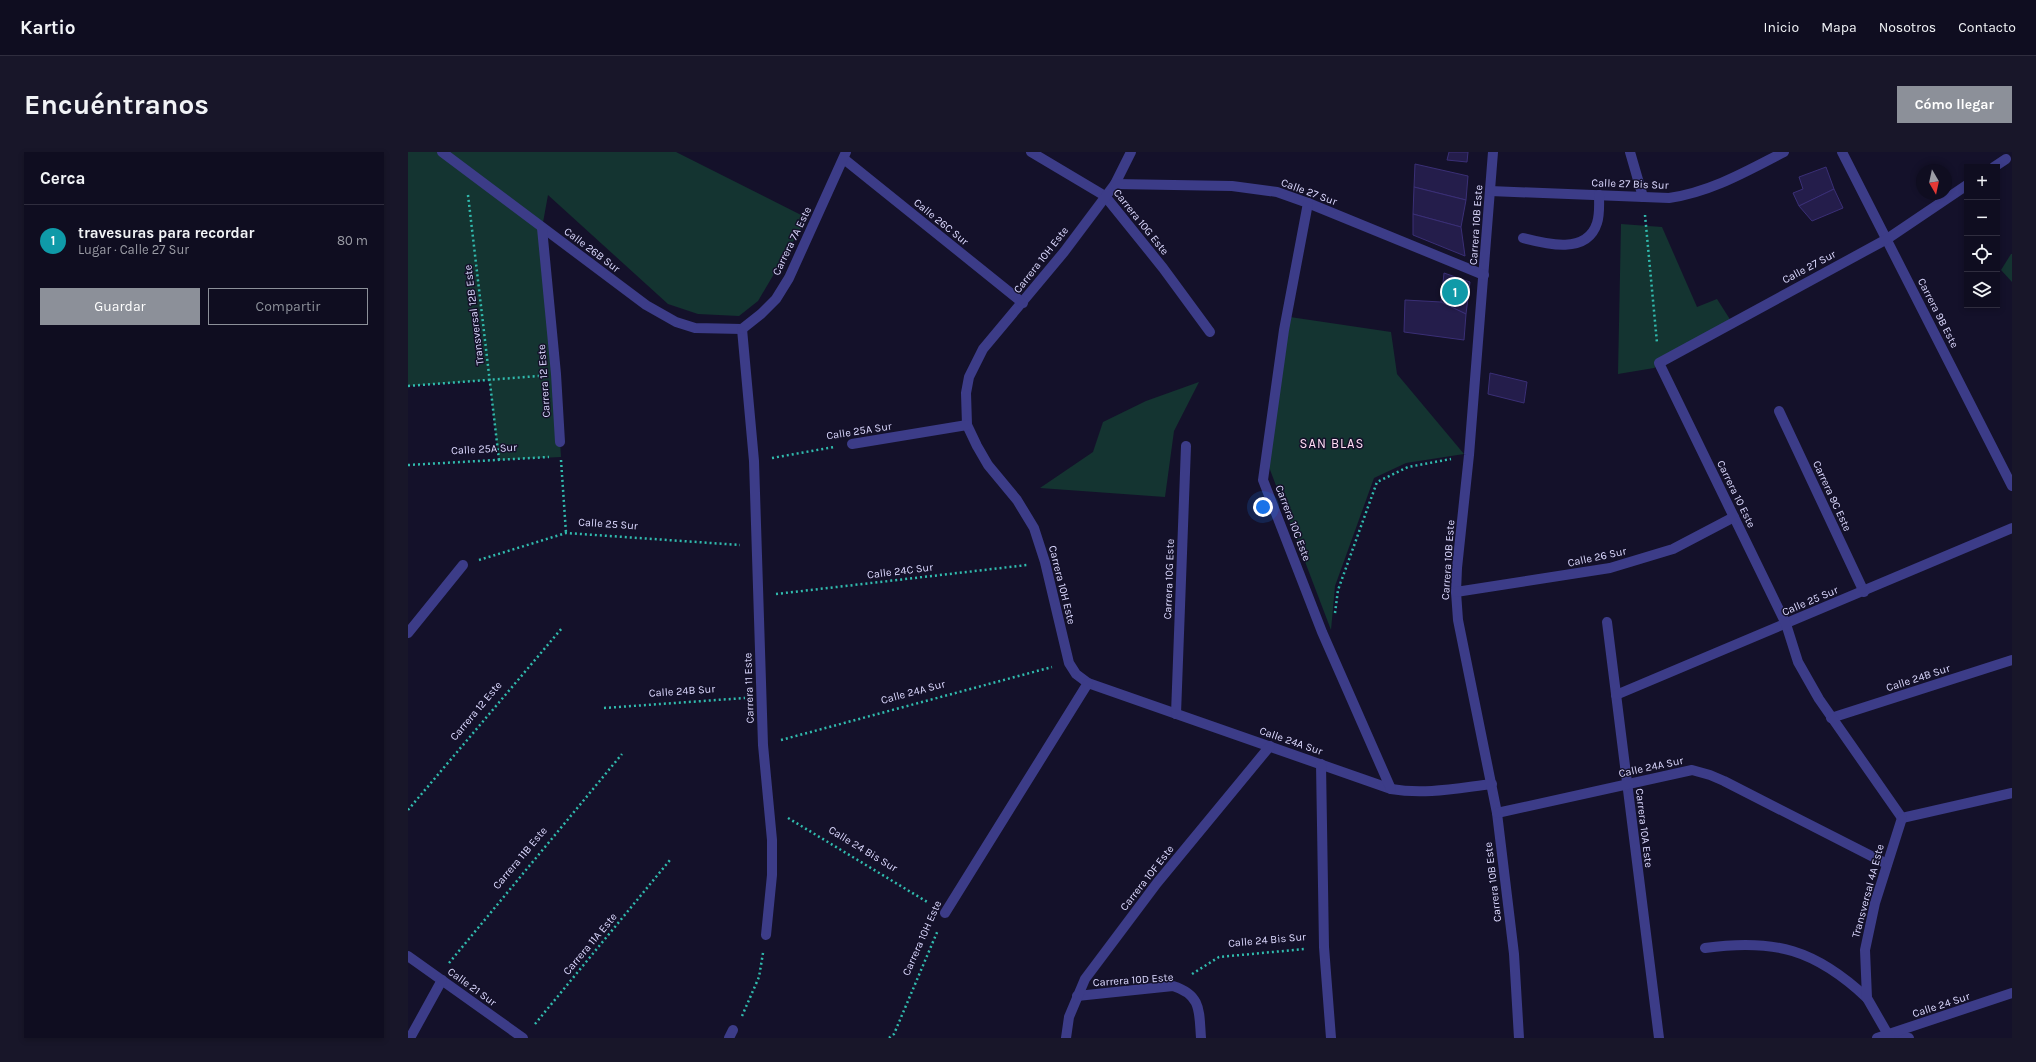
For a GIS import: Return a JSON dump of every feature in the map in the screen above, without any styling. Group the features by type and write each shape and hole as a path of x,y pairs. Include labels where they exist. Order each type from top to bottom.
{"street":[{"name":"Calle 26B Sur","path":"442,152 646,305 676,322 695,328 742,328"},
{"name":"Carrera 10G Este","path":"1031,152 1105,196 1163,268 1210,332"},
{"name":"Carrera 10H Este","path":"945,913 1088,683 1076,674 1068,663 1045,562 1034,528 1026,514 988,465 967,425 966,393 969,377 983,349 1023,303 1115,184 1131,152"},
{"name":"Carrera 10B Este","path":"1493,152 1469,455 1456,592 1458,620 1497,813 1514,954 1519,1038"},
{"path":"1630,152 1643,196"},
{"name":"Calle 27 Bis Sur","path":"1490,191 1669,198 1688,195 1709,189 1784,152"},
{"name":"Carrera 9B Este","path":"1842,152 2012,486"},
{"name":"Calle 26C Sur","path":"845,155 1023,303"},
{"name":"Carrera 7A Este","path":"742,328 761,314 776,299 789,278 845,155"},
{"path":"1998,164 2006,159"},
{"name":"Calle 27 Sur","path":"1115,184 1232,186 1277,192 1308,202 1484,275"},
{"name":"Calle 27 Sur","path":"1659,363 1887,239 1964,187"},
{"path":"1523,238 1552,245 1571,244 1584,241 1591,234 1597,224 1599,195"},
{"name":"Carrera 10C Este","path":"1308,202 1284,330 1263,480 1322,632 1391,789"},
{"name":"Carrera 12 Este","path":"542,228 556,374 560,442"},
{"name":"Carrera 11 Este","path":"742,328 754,461 757,596 763,745 769,806 772,875 766,934"},
{"name":"Carrera 10 Este","path":"1659,363 1786,624 1798,662 1831,718 1902,818"},
{"name":"Carrera 9C Este","path":"1779,411 1864,592"},
{"name":"Calle 25A Sur","path":"852,444 967,425"},
{"name":"Carrera 10G Este","path":"1176,714 1186,446"},
{"name":"Calle 26 Sur","path":"1456,592 1610,568 1673,548 1734,517"},
{"name":"Calle 25 Sur","path":"1616,695 1864,592 2012,528"},
{"path":"408,633 463,565"},
{"name":"Carrera 10A Este","path":"1607,622 1659,1038"},
{"name":"Calle 24B Sur","path":"1831,718 2012,660"},
{"name":"Calle 24A Sur","path":"1088,683 1391,789 1407,792 1428,792 1492,784"},
{"name":"Carrera 10F Este","path":"1066,1038 1069,1017 1085,979 1157,883 1270,746"},
{"path":"1321,764 1324,947 1331,1038"},
{"name":"Calle 24A Sur","path":"1497,813 1692,770 1710,775 1887,864"},
{"path":"1902,818 2012,793"},
{"name":"Transversal 4A Este","path":"1889,1037 1867,998 1865,950 1875,903 1902,818"},
{"path":"1705,948 1734,943 1764,945 1793,951 1821,962 1845,978 1867,998"},
{"name":"Calle 21 Sur","path":"408,956 523,1038"},
{"path":"410,1038 439,978"},
{"name":"Carrera 10D Este","path":"1077,996 1173,986 1187,991 1195,1000 1200,1016 1201,1038"},
{"name":"Calle 24 Sur","path":"1878,1038 1889,1037 2012,993"},
{"path":"1889,1037 1909,1038"}],"path":[{"name":"Transversal 12B Este","path":"465,168 499,460"},
{"path":"1643,196 1659,363"},
{"path":"408,386 556,374"},
{"path":"560,442 566,533"},
{"name":"Calle 25A Sur","path":"754,461 852,444"},
{"path":"1335,619 1338,590 1377,482 1408,467 1469,455"},
{"name":"Calle 25A Sur","path":"408,465 561,457"},
{"name":"Calle 25 Sur","path":"463,565 566,533 756,546"},
{"name":"Calle 24C Sur","path":"757,596 1045,562"},
{"name":"Carrera 12 Este","path":"408,810 562,628"},
{"name":"Calle 24A Sur","path":"763,745 1068,663"},
{"name":"Calle 24B Sur","path":"604,708 761,697"},
{"name":"Carrera 11B Este","path":"439,978 622,754"},
{"name":"Calle 24 Bis Sur","path":"769,806 945,913"},
{"name":"Carrera 11A Este","path":"533,1026 670,860"},
{"name":"Carrera 10H Este","path":"890,1038 894,1034 945,913"},
{"path":"731,1034 749,1002 759,977 766,934"},
{"name":"Calle 24 Bis Sur","path":"1173,986 1219,957 1324,947"}],"green space":[{"path":"408,152 676,152 807,218 758,301 739,316 698,314 668,304 548,195 542,228 556,374 561,457 499,460 489,380 408,386"},
{"path":"1621,224 1662,227 1697,307 1717,299 1731,321 1654,368 1618,374"},
{"path":"2012,254 2012,282 2001,270"},
{"path":"1290,317 1391,332 1397,374 1464,454 1406,463 1374,478 1335,586 1331,630 1269,467"},
{"path":"1199,382 1174,431 1165,497 1040,488 1093,452 1103,422 1146,401"}],"building":[{"path":"1449,152 1468,152 1467,162 1447,160"},
{"path":"1415,164 1468,176 1466,200 1414,187"},
{"path":"1826,167 1834,189 1799,206 1793,193 1803,189 1799,177"},
{"path":"1414,187 1466,200 1461,227 1413,214"},
{"path":"1834,189 1843,208 1812,221 1799,206"},
{"path":"1413,214 1461,227 1465,256 1413,235"},
{"path":"1444,273 1470,282 1466,314 1441,302"},
{"path":"1405,300 1441,302 1466,314 1464,340 1404,332"},
{"path":"1490,373 1527,382 1524,403 1488,394"}],"place":[{"name":"travesuras para recordar","path":"1455,292"}],"district":[{"name":"SAN BLAS","path":"1332,443"}]}
